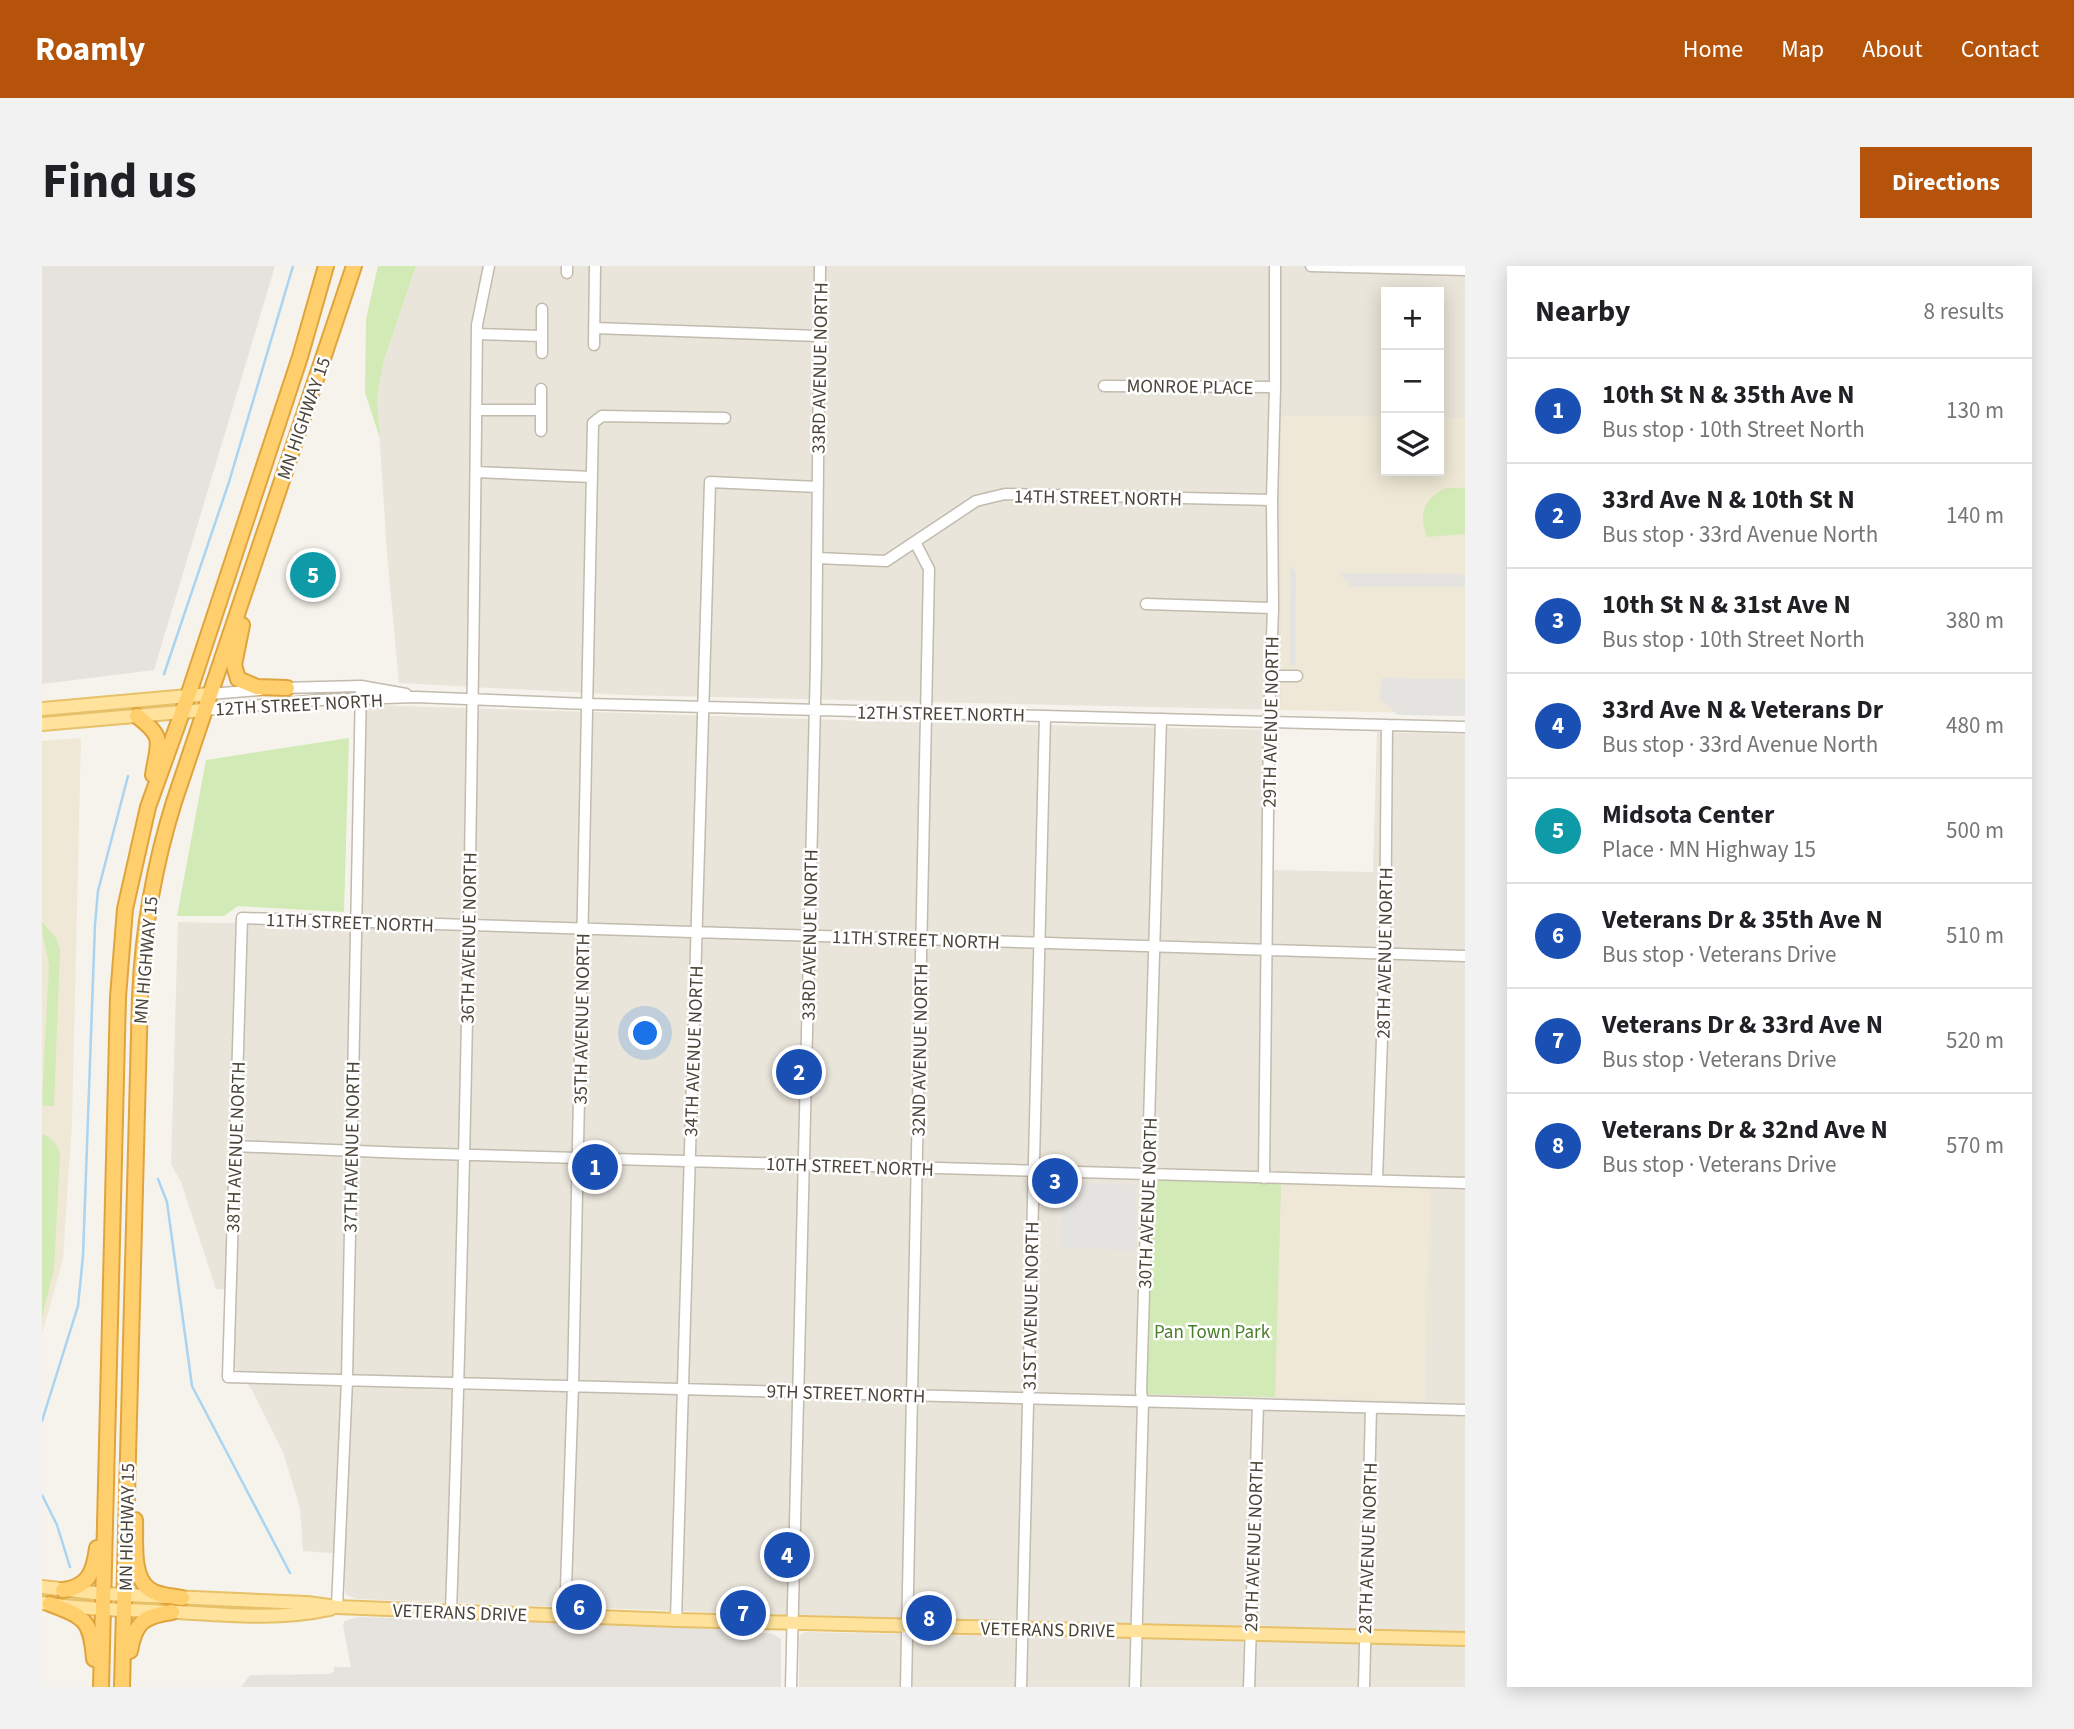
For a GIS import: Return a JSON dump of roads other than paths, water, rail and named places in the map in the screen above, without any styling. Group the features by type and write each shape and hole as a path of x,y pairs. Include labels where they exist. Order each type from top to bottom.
{"highway":[{"name":"MN HIGHWAY 15","path":"101,1687 120,958 130,882 148,807 188,696 300,357 326,266"},
{"name":"MN HIGHWAY 15","path":"124,1687 140,996 151,888 164,832 354,266"},
{"path":"271,514 234,665 238,679 248,685 287,688"},
{"path":"137,716 153,728 158,740 148,807"},
{"path":"129,1431 140,1576 152,1591 182,1598"},
{"path":"63,1590 82,1585 91,1576 94,1568 107,1452"},
{"path":"46,1604 77,1615 88,1624 93,1643 96,1687"},
{"path":"124,1687 136,1629 151,1616 172,1612"}],"main road":[{"path":"42,709 210,694"},
{"name":"12TH STREET NORTH","path":"42,724 204,710"},
{"name":"VETERANS DRIVE","path":"42,1587 63,1590 103,1602"},
{"name":"VETERANS DRIVE","path":"46,1604 124,1603 182,1598 676,1620 1465,1639"},
{"name":"VETERANS DRIVE","path":"124,1603 172,1612 268,1615 314,1613 337,1607"}],"street":[{"name":"36TH AVENUE NORTH","path":"451,1611 459,1383 477,334 489,266"},
{"path":"594,345 595,266"},
{"name":"33RD AVENUE NORTH","path":"791,1687 815,710 820,266"},
{"name":"29TH AVENUE NORTH","path":"1264,1178 1269,722 1273,608 1275,266"},
{"path":"1311,266 1465,270"},
{"path":"542,309 542,353"},
{"path":"594,328 819,336"},
{"path":"477,334 542,336"},
{"name":"MONROE PLACE","path":"1104,386 1275,387"},
{"path":"541,389 541,431"},
{"path":"476,410 541,410"},
{"name":"35TH AVENUE NORTH","path":"565,1616 573,1386 593,423 603,416 725,418"},
{"path":"475,472 592,477"},
{"name":"34TH AVENUE NORTH","path":"676,1620 710,482 818,487"},
{"name":"14TH STREET NORTH","path":"817,558 886,561 976,501 1005,494 1272,500"},
{"name":"32ND AVENUE NORTH","path":"906,1687 929,569 915,542"},
{"path":"1146,604 1273,608"},
{"path":"1271,676 1297,676"},
{"name":"12TH STREET NORTH","path":"210,694 361,686 416,697"},
{"name":"37TH AVENUE NORTH","path":"337,1607 347,1380 361,686"},
{"name":"12TH STREET NORTH","path":"204,710 416,697 1465,727"},
{"name":"31ST AVENUE NORTH","path":"1021,1687 1045,716"},
{"name":"30TH AVENUE NORTH","path":"1135,1687 1143,1402 1141,1378 1161,719"},
{"name":"28TH AVENUE NORTH","path":"1377,1180 1385,953 1387,725"},
{"name":"11TH STREET NORTH","path":"242,918 1465,956"},
{"name":"38TH AVENUE NORTH","path":"228,1377 242,918"},
{"name":"10TH STREET NORTH","path":"234,1146 463,1155 1465,1183"},
{"name":"9TH STREET NORTH","path":"228,1377 1465,1410"},
{"name":"29TH AVENUE NORTH","path":"1249,1687 1258,1405"},
{"name":"28TH AVENUE NORTH","path":"1364,1687 1371,1408"}],"waterway":[{"path":"164,674 229,482 293,266"},
{"path":"42,1421 78,1306 83,1256 98,891 128,776"},
{"path":"158,1179 167,1202 192,1386 290,1573"},
{"path":"42,1495 57,1525 70,1567"}],"place":[{"name":"Midsota Center","path":"313,575"},
{"name":"33rd Ave N & 10th St N","path":"799,1072"},
{"name":"10th St N & 35th Ave N","path":"595,1167"},
{"name":"10th St N & 31st Ave N","path":"1055,1181"},
{"name":"33rd Ave N & Veterans Dr","path":"787,1555"},
{"name":"Veterans Dr & 35th Ave N","path":"579,1607"},
{"name":"Veterans Dr & 33rd Ave N","path":"743,1613"},
{"name":"Veterans Dr & 32nd Ave N","path":"929,1618"}],"park label":[{"name":"Pan Town Park","path":"1212,1331"}]}
